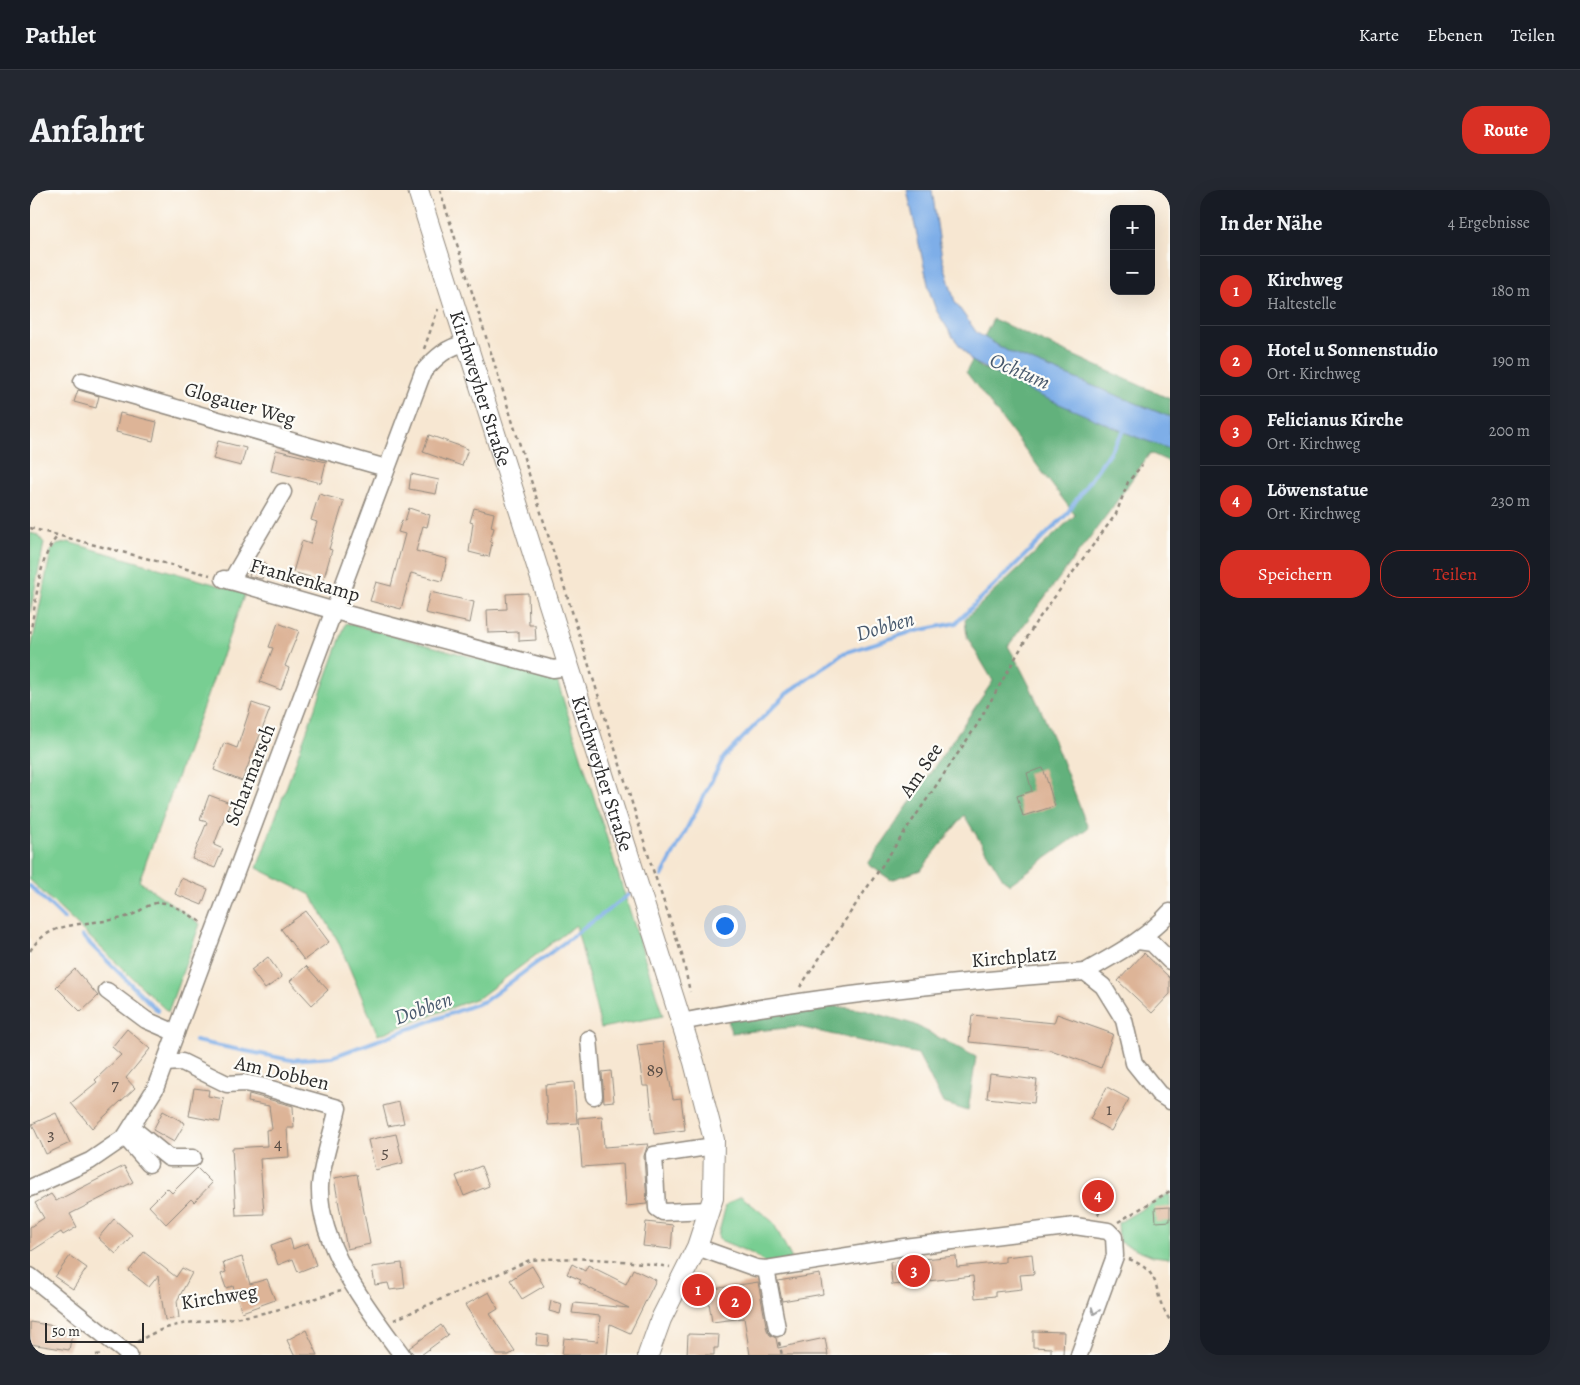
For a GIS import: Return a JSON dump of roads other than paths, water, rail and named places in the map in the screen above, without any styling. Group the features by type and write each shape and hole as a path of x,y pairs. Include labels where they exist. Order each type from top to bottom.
{"main road":[{"name":"Kirchweyher Straße","path":"418,190 568,667 687,1021 694,1062 714,1146 713,1198 710,1210 687,1271 662,1319 648,1355"}],"street":[{"name":"Scharmarsch","path":"30,1188 90,1161 129,1132 155,1089 423,372 437,357 453,346 466,343"},
{"name":"Glogauer Weg","path":"82,382 386,468"},
{"name":"Frankenkamp","path":"283,492 228,580 335,611 553,669 568,667"},
{"path":"1085,972 1138,941 1155,928 1170,912"},
{"path":"1138,941 1152,943 1170,960"},
{"name":"Kirchplatz","path":"687,1021 788,1004 910,988 1085,972 1103,986 1124,1020 1134,1063 1160,1094 1170,1100"},
{"path":"107,991 146,1020 176,1033"},
{"path":"589,1039 594,1096"},
{"name":"Am Dobben","path":"165,1063 182,1062 227,1084 244,1083 260,1086 338,1108 320,1186 325,1226 355,1288 402,1355"},
{"path":"129,1132 169,1158 193,1158"},
{"path":"129,1132 149,1164"},
{"path":"710,1210 663,1212 657,1208 654,1155 714,1146"},
{"path":"697,1247 756,1268 766,1269 904,1247 1075,1226 1100,1230 1114,1237 1113,1260 1079,1355"},
{"path":"766,1269 777,1328"},
{"path":"30,1276 127,1353"}],"water":[{"name":"Ochtum","path":"907,190 932,190 942,258 955,302 977,333 1009,352 1170,417 1170,449 1136,437 1027,390 972,361 953,337 936,310 930,293"}],"waterway":[{"name":"Dobben","path":"662,876 724,757 786,694 844,653 911,632 956,623 1066,515 1126,428"},
{"name":"Dobben","path":"30,886 64,919"},
{"name":"Dobben","path":"195,1041 291,1060 332,1057 485,1001 630,894"},
{"name":"Dobben","path":"82,936 158,1011"}],"place":[{"name":"Löwenstatue","path":"1098,1196"},
{"name":"Felicianus Kirche","path":"914,1271"},
{"name":"Kirchweg","path":"698,1290"},
{"name":"Hotel u Sonnenstudio","path":"735,1302"}]}
